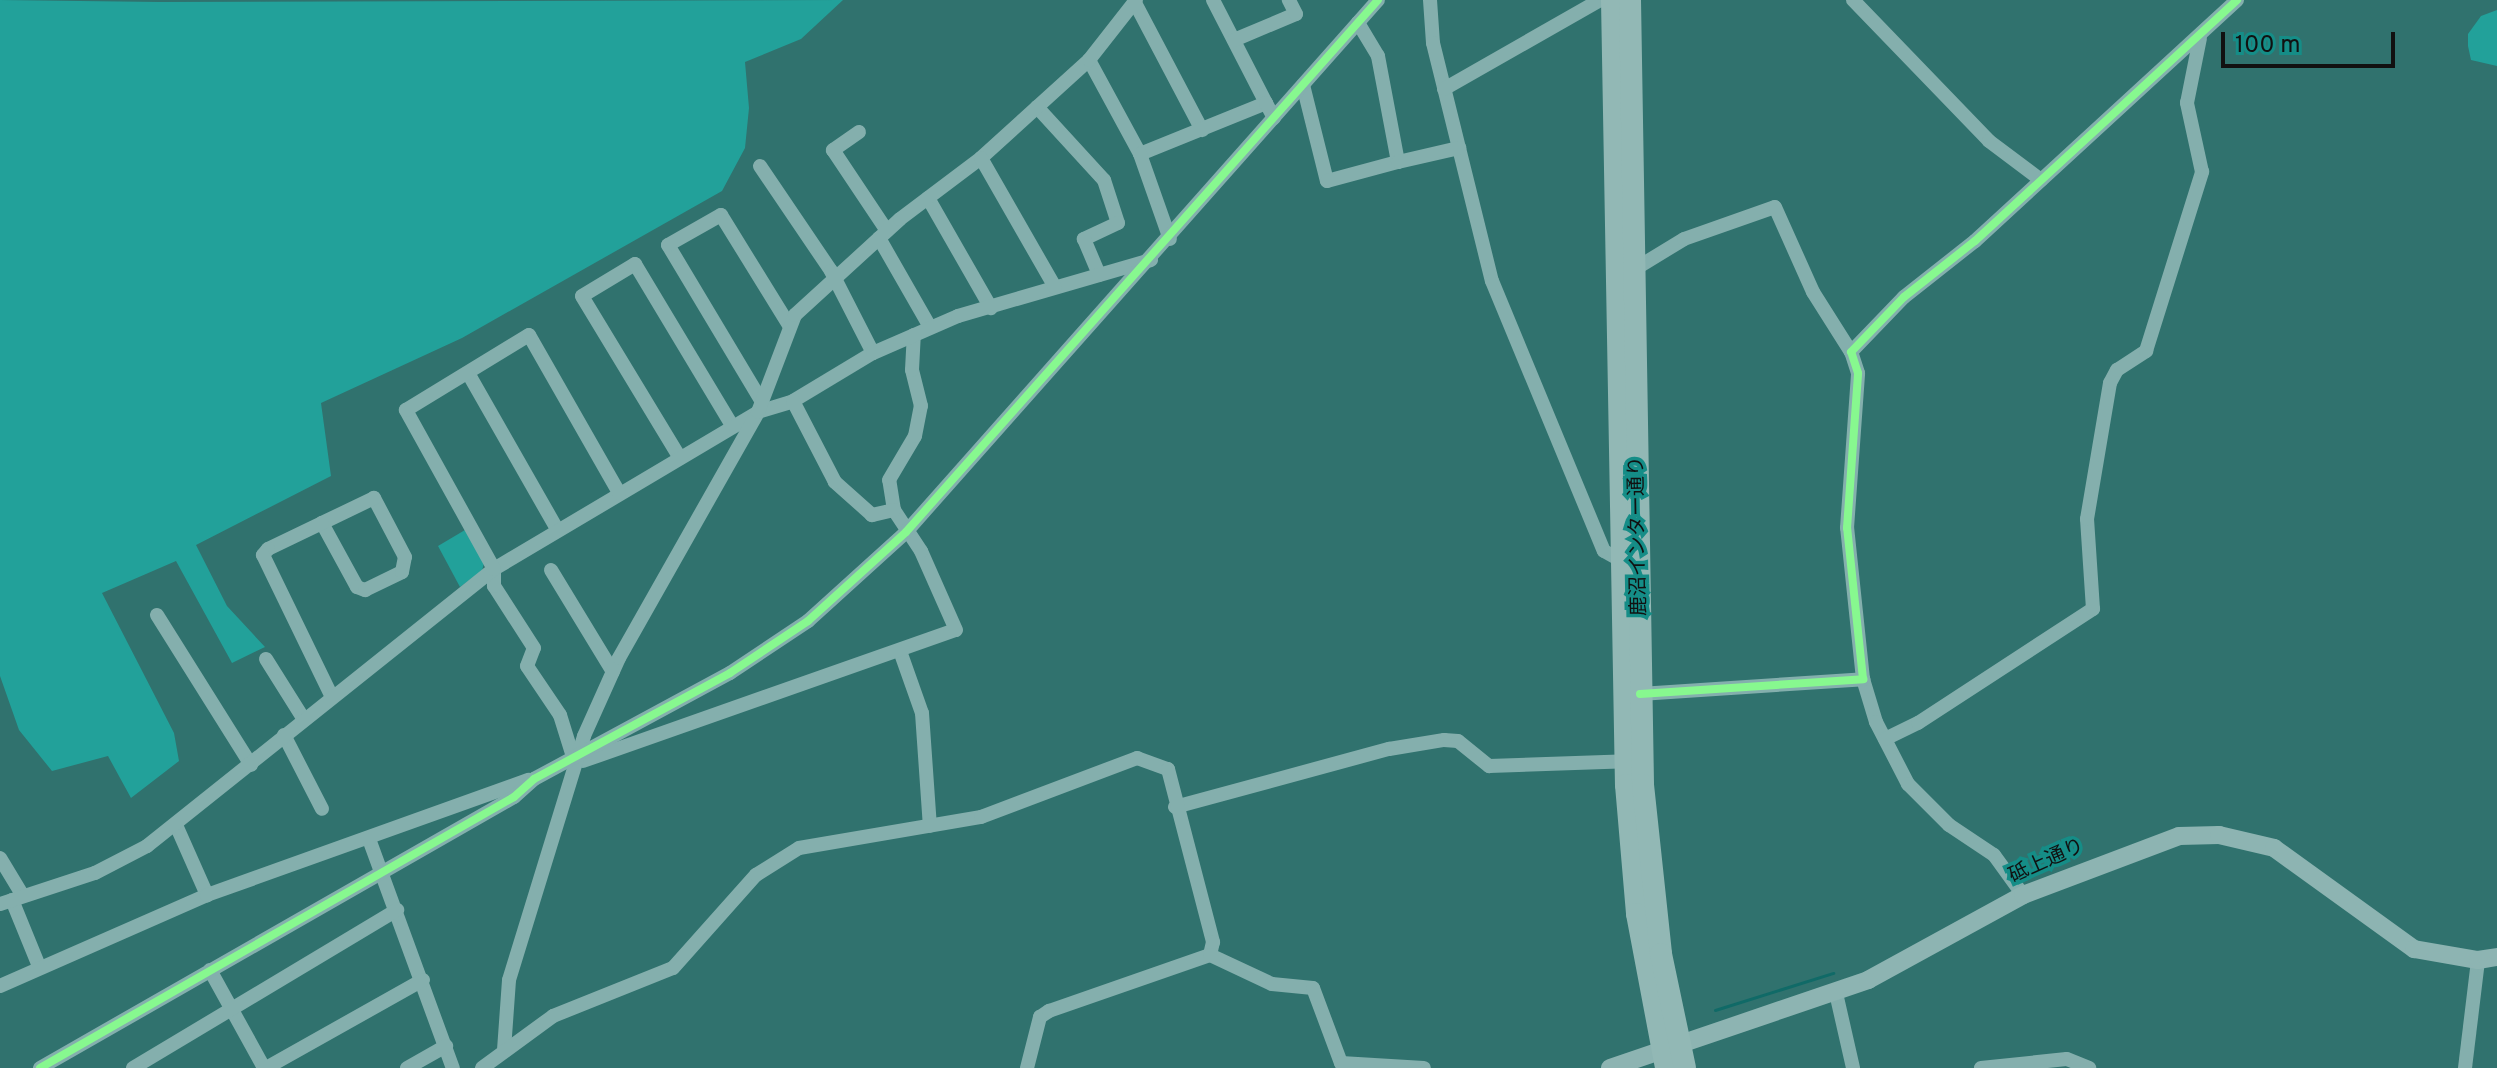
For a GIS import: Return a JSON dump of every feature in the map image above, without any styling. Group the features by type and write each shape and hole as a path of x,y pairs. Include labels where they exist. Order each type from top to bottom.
{"main road":[{"name":"鹿沼インター通り","path":"1612,0 1626,273"},
{"name":"鹿沼インター通り","path":"1630,0 1626,273 1637,914 1668,1053 1685,1068"},
{"name":"鹿沼インター通り","path":"1631,565 1640,694 1634,761"}],"street":[{"path":"1213,0 1274,118"},
{"path":"1234,40 1296,14 1289,0"},
{"path":"0,986 39,966 207,895 534,779 730,673 808,621 906,532 1153,259 1378,0"},
{"path":"1430,0 1444,89 1492,281 1604,551 1631,565"},
{"path":"1444,89 1600,0"},
{"path":"1853,0 1989,141 2041,180"},
{"path":"1851,352 1904,297 2041,180 2200,38 2237,0"},
{"path":"504,1050 509,980 574,760 613,672 760,407 789,325 833,279 883,234 981,158 1089,60 1135,1 1202,130"},
{"path":"1358,23 1378,56 1398,162"},
{"path":"1885,739 1918,723 2093,609 2087,519 2110,383 2117,370 2146,351 2202,172 2187,103 2200,38"},
{"path":"1089,60 1140,154 1170,239"},
{"path":"1303,85 1327,181 1459,148"},
{"path":"1140,154 1266,103"},
{"path":"1037,107 1104,180 1118,223 1084,239 1099,275"},
{"path":"859,132 833,150 883,234 930,327"},
{"path":"981,158 1055,287"},
{"path":"760,166 833,279 873,353"},
{"path":"928,198 991,308"},
{"path":"1626,273 1684,239 1775,207 1813,292 1851,352 1858,373 1847,528 1863,679 1885,739 1908,784 1949,825 1994,855 2023,895"},
{"path":"760,407 668,245 721,215 789,325"},
{"path":"12,900 122,861 176,825 251,765 303,718 494,569 733,427 760,407 793,401 873,353 930,327 1153,259"},
{"path":"680,458 582,296 635,264 733,427"},
{"path":"574,760 560,715 527,666 534,648 494,586 494,569 406,410 529,335 619,493"},
{"path":"574,760 587,762 956,630 921,551 894,510 889,480 915,436 921,406 912,370 914,335"},
{"path":"468,373 557,529"},
{"path":"793,401 835,482 872,515 894,510"},
{"path":"322,523 357,587 365,590 402,572 405,557 374,498 322,523 268,549 262,564 332,697"},
{"path":"551,570 613,672"},
{"path":"157,615 251,765"},
{"path":"900,651 922,713 930,826"},
{"path":"266,659 303,718"},
{"path":"1640,694 1863,679"},
{"path":"284,735 322,809"},
{"path":"1175,807 1389,749 1444,740 1458,741 1489,766 1634,761"},
{"path":"482,1068 553,1016 673,968 756,875 799,848 981,817 1137,758 1168,769 1175,807 1213,942 1210,955"},
{"path":"40,1068 66,1062 210,970 514,797 534,779"},
{"path":"176,825 207,895"},
{"name":"砥上通り","path":"1610,1068 1668,1053 1836,993 1898,966 2023,895 2141,847 2179,836 2219,835 2274,848 2414,949 2478,960 2497,957"},
{"path":"369,839 453,1068"},
{"path":"0,858 12,900 39,966"},
{"path":"133,1068 397,910"},
{"path":"1027,1068 1040,1017 1049,1011 1210,955 1272,984 1313,988 1341,1063 1424,1068"},
{"path":"2465,1068 2478,960"},
{"path":"210,970 265,1068 423,980"},
{"path":"1836,993 1853,1068"},
{"path":"407,1068 446,1046"},
{"path":"1981,1068 2067,1059 2089,1068"}],"shaded area":[{"path":"0,0 843,0 801,39 745,62 749,108 745,148 722,191 462,338 321,403 331,476 196,545 227,606 265,647 232,663 176,561 102,593 174,733 179,761 131,798 108,756 52,771 19,730 0,676"},
{"path":"2497,10 2497,66 2471,60 2468,34 2481,16"},
{"path":"465,530 484,563 482,571 460,587 438,546"}],"waterway":[{"path":"1715,1010 1833,973"}],"cycle path":[{"path":"40,1068 514,797 534,779 730,673 808,621 906,532 1378,0"},
{"path":"1640,694 1863,679 1847,528 1858,373 1851,352 1904,297 1975,241 2237,0"}]}
